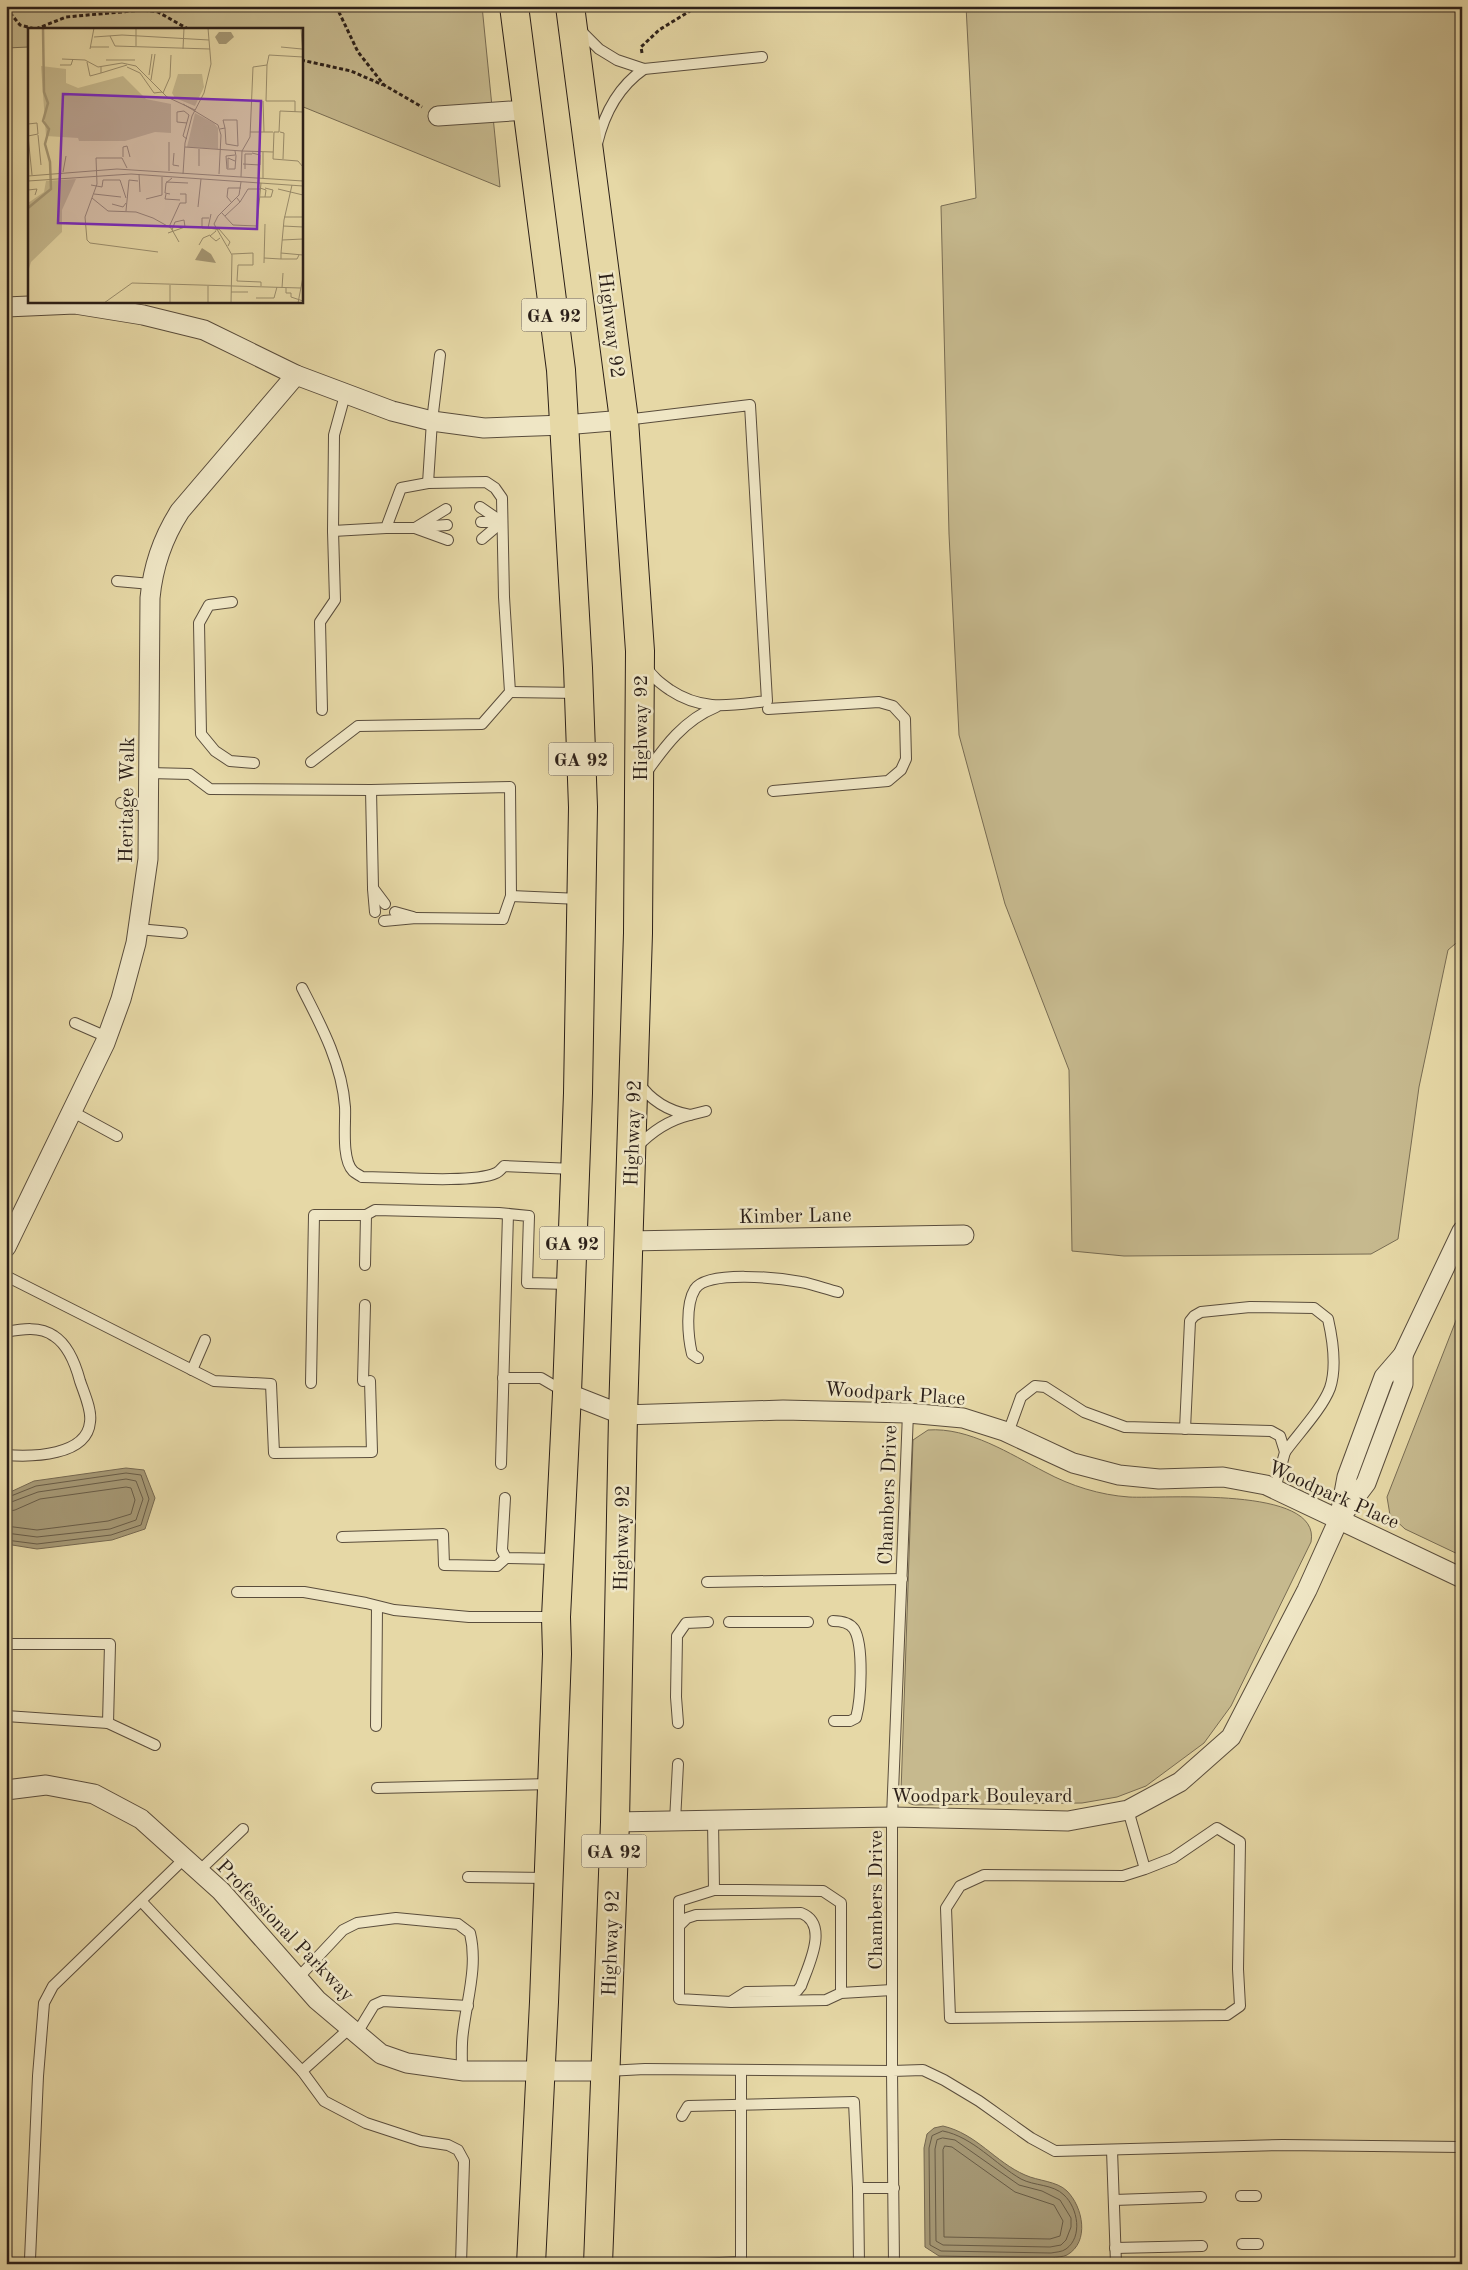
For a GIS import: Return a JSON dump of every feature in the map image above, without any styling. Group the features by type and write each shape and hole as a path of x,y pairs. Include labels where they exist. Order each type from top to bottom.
{"main road":[{"name":"GA 92","path":"514,6 561,370 570,493 582,807 571,1284 558,1559 557,1654 541,2072 531,2264"},
{"name":"Highway 92","path":"571,11 624,420 640,652 640,782 634,1075 623,1415 615,1822 598,2264"}],"street":[{"path":"438,116 528,110"},
{"path":"6,307 75,304 143,315 204,330 296,375 346,395 392,411 432,421 484,428 564,425 624,420"},
{"name":"Heritage Walk","path":"6,1247 73,1112 107,1037 130,972 148,860 151,584 156,560 170,527 180,511 296,375"},
{"name":"Woodpark Boulevard","path":"615,1822 892,1817 1068,1821 1128,1810 1180,1782 1231,1737 1307,1590 1339,1519 1366,1483 1403,1384 1403,1355 1462,1231"},
{"name":"Kimber Lane","path":"628,1240 964,1235"},
{"name":"Woodpark Place","path":"567,1393 623,1415 783,1410 908,1413 963,1418 1008,1433 1073,1463 1119,1475 1158,1479 1223,1477 1266,1485 1462,1578"},
{"name":"Professional Parkway","path":"6,1790 46,1785 94,1794 142,1819 222,1891 317,2000 381,2054 432,2068 462,2071 606,2071"}],"lane":[{"path":"571,11 585,36 599,49 617,60 644,68 762,57"},
{"path":"592,166 605,118 613,101 631,78 644,68"},
{"path":"428,483 432,421 440,355"},
{"path":"322,710 320,622 335,600 333,531 334,435 346,395"},
{"path":"624,420 750,405 767,701 720,706 696,703 663,685 648,668 640,652"},
{"path":"311,762 358,726 482,724 510,692 504,597 502,498 495,488 486,482 428,483 401,488 386,528"},
{"path":"480,507 502,522"},
{"path":"415,528 446,509"},
{"path":"481,522 502,522"},
{"path":"482,539 502,522"},
{"path":"333,531 447,525"},
{"path":"415,528 448,540"},
{"path":"117,581 151,584"},
{"path":"232,602 209,605 199,623 201,734 215,750 230,761 254,762"},
{"path":"510,692 579,692"},
{"path":"768,709 879,702 894,706 905,719 906,759 901,770 888,781 772,791"},
{"path":"640,782 677,733 696,717 720,706"},
{"path":"149,773 190,774 210,789 371,790 510,787 511,896 503,919 416,918 384,921"},
{"path":"371,790 375,912"},
{"path":"121,803 149,806"},
{"path":"373,888 384,904"},
{"path":"511,896 581,900"},
{"path":"395,912 416,918"},
{"path":"138,929 182,933"},
{"path":"302,988 327,1036 345,1105 346,1154 353,1171 362,1177 476,1178 496,1173 504,1166 575,1169"},
{"path":"75,1023 107,1037"},
{"path":"634,1075 650,1096 663,1106 675,1112 690,1115"},
{"path":"73,1112 116,1136"},
{"path":"632,1158 637,1147 663,1126 677,1118 706,1112"},
{"path":"311,1383 314,1215 366,1215 375,1210 529,1216 526,1283 571,1284"},
{"path":"501,1464 508,1214"},
{"path":"365,1265 366,1215"},
{"path":"6,1276 192,1370 223,1382 271,1384 274,1453 372,1452 367,1381 365,1305"},
{"path":"698,1358 692,1354 690,1345 690,1302 696,1288 705,1282 720,1278 777,1279 800,1282 838,1292"},
{"path":"1185,1429 1190,1321 1194,1316 1201,1312 1250,1307 1314,1308 1328,1319 1331,1331 1333,1359 1330,1389 1320,1406 1285,1452 1276,1489"},
{"path":"6,1332 25,1328 41,1330 55,1336 69,1352 91,1421 83,1440 74,1446 36,1456 6,1455"},
{"path":"192,1370 205,1340"},
{"path":"503,1378 541,1378 567,1393"},
{"path":"1008,1433 1021,1397 1035,1386 1045,1387 1084,1412 1125,1427 1271,1431 1280,1436 1285,1452"},
{"name":"Chambers Drive","path":"894,2264 892,1817 908,1413"},
{"path":"505,1498 502,1550 506,1558"},
{"path":"342,1537 443,1534 444,1565 497,1566 506,1558 558,1559"},
{"path":"707,1582 902,1579"},
{"path":"237,1592 304,1592 366,1602 377,1607 470,1617 556,1617"},
{"path":"376,1726 377,1607"},
{"path":"833,1621 848,1624 854,1629 859,1643 859,1707 856,1718 850,1721 834,1722"},
{"path":"678,1724 676,1696 677,1636 686,1623 708,1622"},
{"path":"729,1622 808,1622"},
{"path":"6,1644 110,1644 108,1723"},
{"path":"6,1716 108,1723 155,1746"},
{"path":"675,1821 678,1764"},
{"path":"377,1788 552,1784"},
{"path":"1128,1810 1145,1870"},
{"path":"713,1820 714,1890"},
{"path":"1218,1828 1240,1842 1238,1969 1240,2006 1227,2015 950,2018 946,1908 960,1886 984,1875 1123,1876 1145,1870 1173,1858 1218,1828"},
{"path":"200,1871 243,1829"},
{"path":"32,2264 30,2259 37,2097 44,2003 53,1986 142,1902 185,1858"},
{"path":"468,1877 548,1878"},
{"path":"841,1993 841,1903 823,1892 714,1890 679,1901 679,1999 731,2002 826,2000 841,1993 892,1990"},
{"path":"142,1902 302,2071 324,2100 366,2123 422,2141 448,2145 458,2150 464,2161 461,2264"},
{"path":"679,1926 687,1918 696,1915 801,1913 809,1916 815,1927 816,1940 801,1986 797,1991 746,1992 731,2002"},
{"path":"298,1978 343,1930 357,1923 396,1918 458,1924 470,1933 473,1946 472,1980 462,2034 462,2071"},
{"path":"302,2071 354,2030 374,2005 383,2001 468,2006"},
{"path":"606,2071 646,2069 923,2070 944,2080 1031,2138 1055,2151 1283,2145 1462,2147"},
{"path":"698,2264 740,2263 742,2070"},
{"path":"682,2116 688,2106 854,2102 859,2264"},
{"path":"1112,2150 1116,2264"},
{"path":"858,2188 894,2188"},
{"path":"1241,2196 1256,2196"},
{"path":"1114,2200 1201,2197"},
{"path":"1242,2244 1258,2244"},
{"path":"1115,2248 1202,2246"}],"path":[{"path":"336,6 358,52 384,85"},
{"path":"641,46 659,30 698,6"},
{"path":"6,8 20,25 32,28"},
{"path":"38,28 66,17 143,10 158,12 186,28"},
{"path":"302,60 351,71 384,85 438,116"}],"shaded area":[{"path":"6,6 482,6 500,187 302,106 302,28 28,28 28,47 6,48"},
{"path":"966,6 1462,6 1462,938 1448,950 1419,1087 1398,1239 1371,1254 1124,1256 1072,1251 1069,1070 1005,904 959,735 949,534 941,206 976,198"},
{"path":"1462,1305 1462,1556 1405,1529 1390,1515 1387,1497"},
{"path":"928,1430 943,1430 974,1437 1065,1482 1097,1492 1129,1497 1204,1497 1267,1503 1292,1511 1308,1524 1311,1542 1231,1706 1204,1743 1146,1786 1117,1797 1082,1803 913,1805 903,1797 901,1792 913,1440"}],"water":[{"path":"126,1468 144,1470 155,1498 145,1529 112,1540 37,1549 6,1544 6,1494 34,1481"},
{"path":"943,2126 966,2135 1004,2163 1025,2175 1053,2183 1067,2191 1077,2206 1082,2224 1079,2242 1074,2249 1065,2256 1052,2258 939,2256 925,2247 924,2148 927,2134 934,2128"}]}
